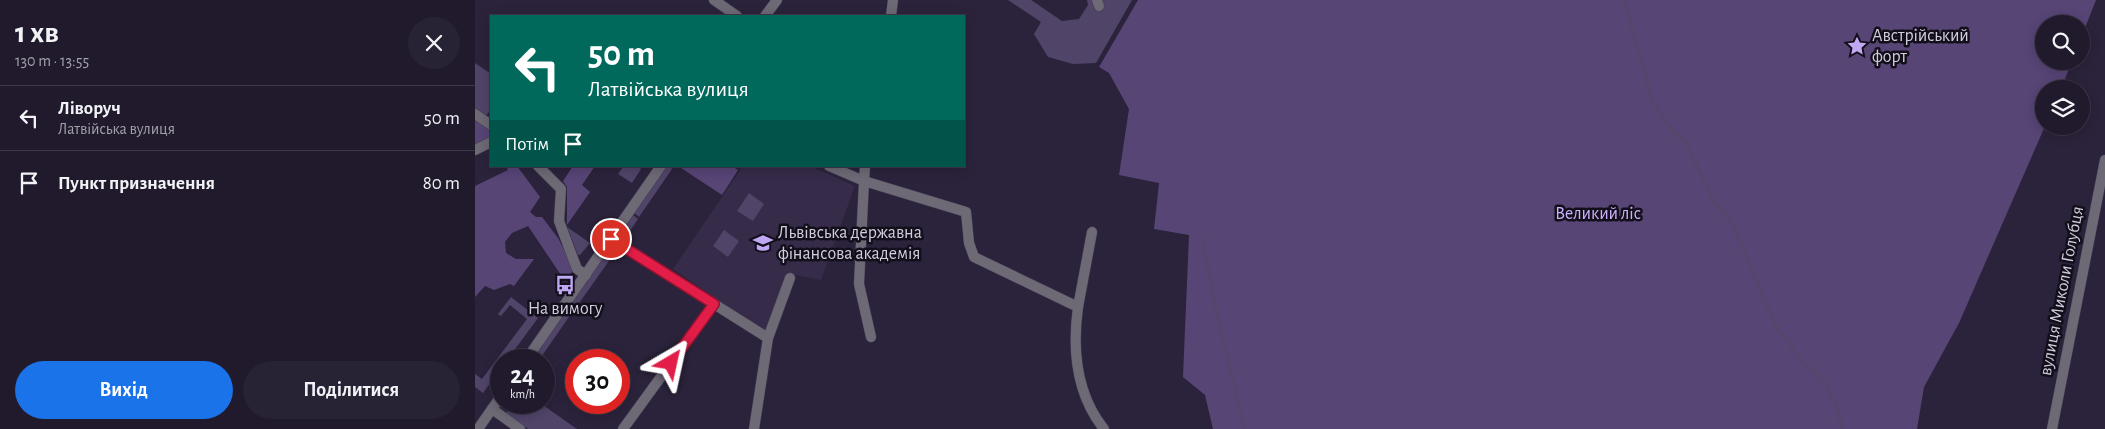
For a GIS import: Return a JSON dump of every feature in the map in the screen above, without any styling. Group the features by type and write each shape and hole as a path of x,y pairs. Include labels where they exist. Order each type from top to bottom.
{"street":[{"path":"714,0 736,15"},
{"path":"766,15 777,0"},
{"path":"891,15 893,0"},
{"path":"475,114 490,124"},
{"path":"475,150 490,142"},
{"name":"вулиця Миколи Голубця","path":"2052,429 2105,160"},
{"path":"539,167 561,189 559,221 577,269 586,275"},
{"path":"534,349 660,167"},
{"path":"831,167 864,181 966,212 969,243 974,257 1078,307"},
{"path":"865,167 859,284 871,337"},
{"path":"1091,232 1074,334 1080,385 1091,414 1104,429"},
{"path":"611,239 768,338"},
{"path":"754,429 768,338 790,278"},
{"path":"623,429 714,304"},
{"path":"479,429 490,412"},
{"path":"499,414 520,429"}],"shaded area":[{"path":"1008,0 1031,0 1062,21 1079,19 1088,5 1087,0 1132,0 1096,63 1073,64 1048,57 1034,34 1041,22"},
{"path":"475,63 490,73 490,110 486,116 475,109"},
{"path":"623,167 639,167 641,169 632,183 618,174"},
{"path":"663,167 673,167 639,217 633,212"},
{"name":"Львівська державна фінансова академія","path":"738,167 812,167 855,186 821,280 790,274 767,334 673,269 741,169"},
{"path":"749,193 764,204 753,221 737,211"},
{"path":"632,214 638,219 621,244 614,240"},
{"path":"567,227 590,243 580,255 578,255"},
{"path":"724,230 739,241 728,257 713,246"},
{"path":"612,244 618,248 575,309 568,304"},
{"path":"511,297 538,318 515,349 504,349 527,319 510,305 501,316 498,314"},
{"path":"565,310 571,314 547,349 538,349"},
{"path":"490,368 490,383 483,393 475,387 475,374 482,379"},
{"path":"507,414 555,414 577,429 528,429"}],"green space":[{"name":"Великий ліс","path":"1138,0 2096,0 2090,15 2035,15 2035,70 2068,70 2065,80 2035,80 2035,135 2041,135 1959,323 1924,387 1917,429 1213,429 1205,395 1183,377 1189,235 1154,229 1159,183 1119,175 1129,109 1109,73 1099,67"},
{"path":"475,119 490,128 490,140 475,148"},
{"path":"506,167 518,167 540,197 530,212 536,217 542,217 558,238 574,269 565,281 528,226 512,233 505,242 506,253 516,259 534,259 514,286 510,284 494,290 485,286 475,297 475,186 508,170"},
{"path":"572,167 594,167 582,185 590,192 567,225 567,187 563,181"},
{"path":"734,167 738,170 722,195 681,168"}],"waterway":[{"path":"1624,0 1653,102 1673,132 1686,143 1714,202 1733,225 1775,324 1800,359 1823,380 1837,408 1842,429"},
{"path":"1202,238 1219,324 1245,429"}],"place":[{"name":"Австрійський форт","path":"1857,46"},
{"name":"Львівська державна фінансова академія","path":"763,243"},
{"name":"На вимогу","path":"565,285"}],"route":[{"path":"611,239 714,304 671,363"}]}
